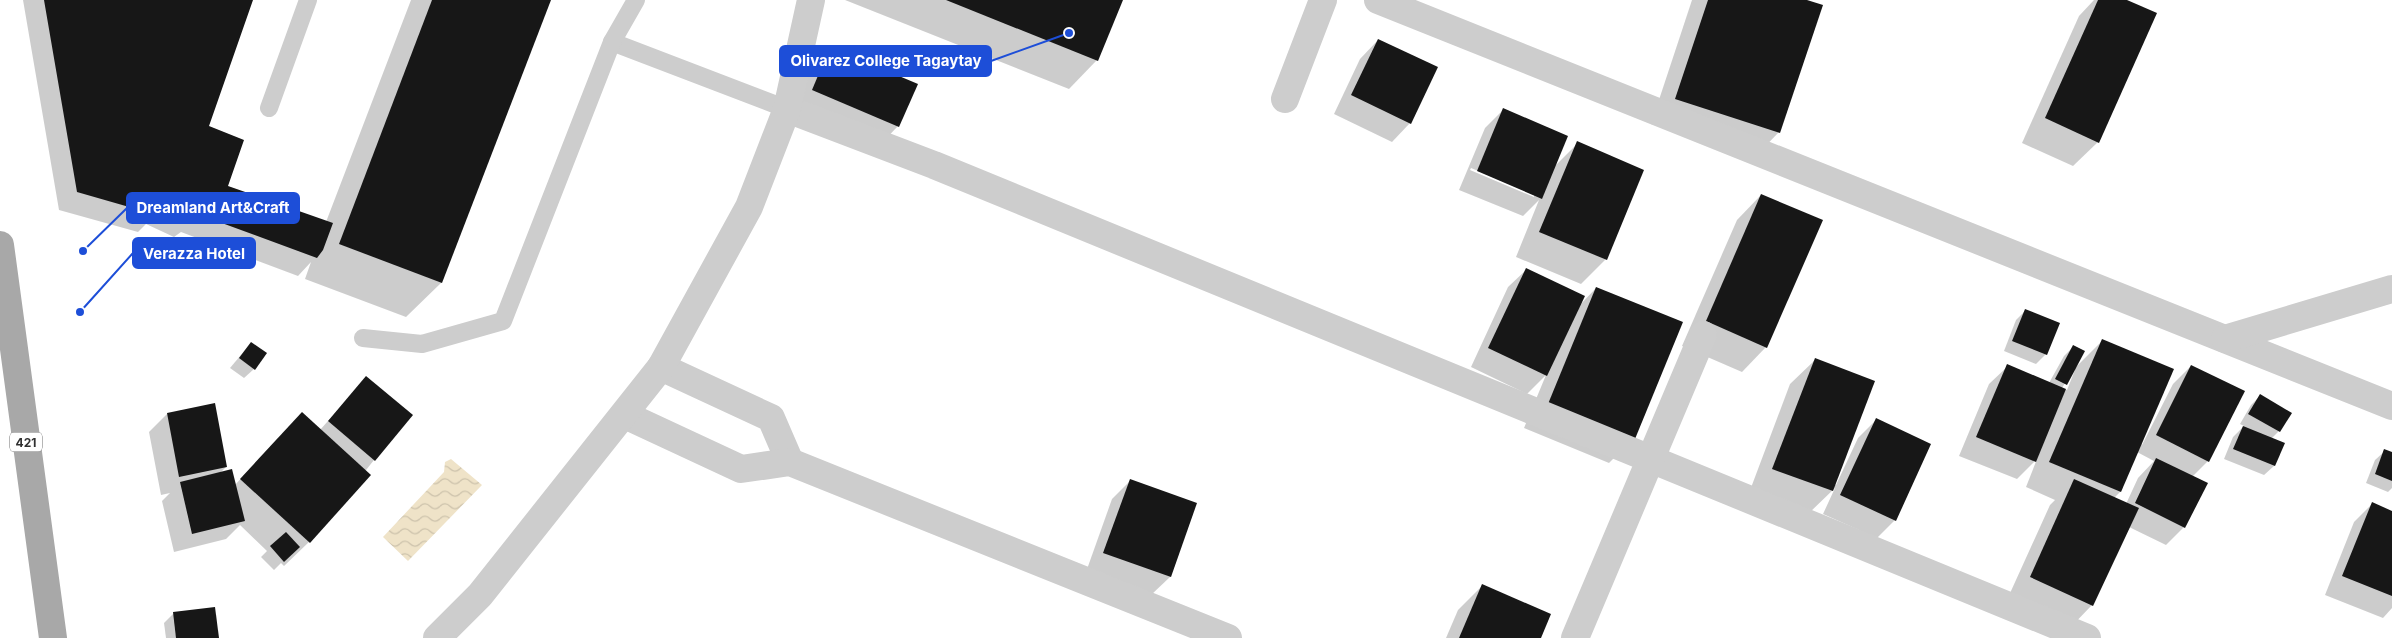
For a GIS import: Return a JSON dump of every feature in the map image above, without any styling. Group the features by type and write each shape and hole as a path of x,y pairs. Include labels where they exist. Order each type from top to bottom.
{"main road":[{"name":"421","path":"0,245 53,638"}],"street":[{"path":"437,638 480,595 625,415 661,367 749,207 786,109 811,0"},
{"path":"1285,100 1323,0"},
{"path":"1378,0 2392,406"},
{"path":"786,109 943,169 2087,638"},
{"path":"2226,339 2392,289"},
{"path":"1575,638 1703,335"},
{"path":"661,367 771,418 790,462"},
{"path":"625,415 741,468 790,462 1228,638"}],"lane":[{"path":"269,108 308,0"},
{"path":"364,338 422,344 503,321 612,42 636,0"},
{"path":"612,42 786,109"}],"water":[{"path":"451,459 482,485 408,561 383,537 444,472 445,462"}],"building":[{"path":"44,0 253,0 209,126 244,140 228,186 333,223 323,250 317,258 200,215 193,220 162,204 157,215 77,192"},
{"path":"432,0 551,0 442,283 339,244"},
{"path":"946,0 1123,0 1098,61"},
{"path":"1708,0 1807,0 1823,5 1780,133 1675,99"},
{"path":"2098,0 2127,0 2157,13 2099,143 2045,118"},
{"path":"1378,39 1438,67 1411,124 1351,95"},
{"path":"830,47 918,84 899,127 812,90"},
{"path":"1503,108 1568,136 1542,199 1477,171"},
{"path":"1577,141 1644,170 1607,260 1539,232"},
{"path":"1761,194 1823,220 1767,348 1706,321"},
{"path":"1526,268 1585,296 1547,376 1488,348"},
{"path":"1596,287 1683,322 1635,439 1548,404"},
{"path":"2025,309 2060,323 2047,355 2012,341"},
{"path":"2102,339 2174,369 2121,492 2049,462"},
{"path":"251,342 267,353 255,370 239,358"},
{"path":"2073,345 2085,351 2067,385 2055,379"},
{"path":"1815,358 1875,381 1833,491 1772,469"},
{"path":"2007,364 2066,389 2036,462 1976,437"},
{"path":"2191,365 2245,391 2209,462 2156,435"},
{"path":"366,376 413,415 375,461 328,421"},
{"path":"2260,394 2292,413 2280,432 2248,414"},
{"path":"215,403 227,467 179,477 167,413"},
{"path":"302,412 371,475 310,543 240,479"},
{"path":"1876,418 1931,444 1896,521 1840,495"},
{"path":"2243,426 2285,443 2275,466 2233,449"},
{"path":"2384,449 2392,452 2392,481 2375,474"},
{"path":"2156,458 2208,483 2185,528 2135,503"},
{"path":"232,469 245,521 192,534 180,482"},
{"path":"1130,479 1197,503 1171,577 1103,553"},
{"path":"2074,479 2139,508 2093,606 2030,577"},
{"path":"2372,502 2392,511 2392,596 2342,576"},
{"path":"286,532 300,547 284,562 270,546"},
{"path":"1482,584 1551,614 1541,638 1459,638"},
{"path":"215,607 219,638 176,638 173,612"}],"place":[{"name":"Olivarez College Tagaytay","path":"1069,33"},
{"name":"Dreamland Art&Craft","path":"83,251"},
{"name":"Verazza Hotel","path":"80,312"}]}
